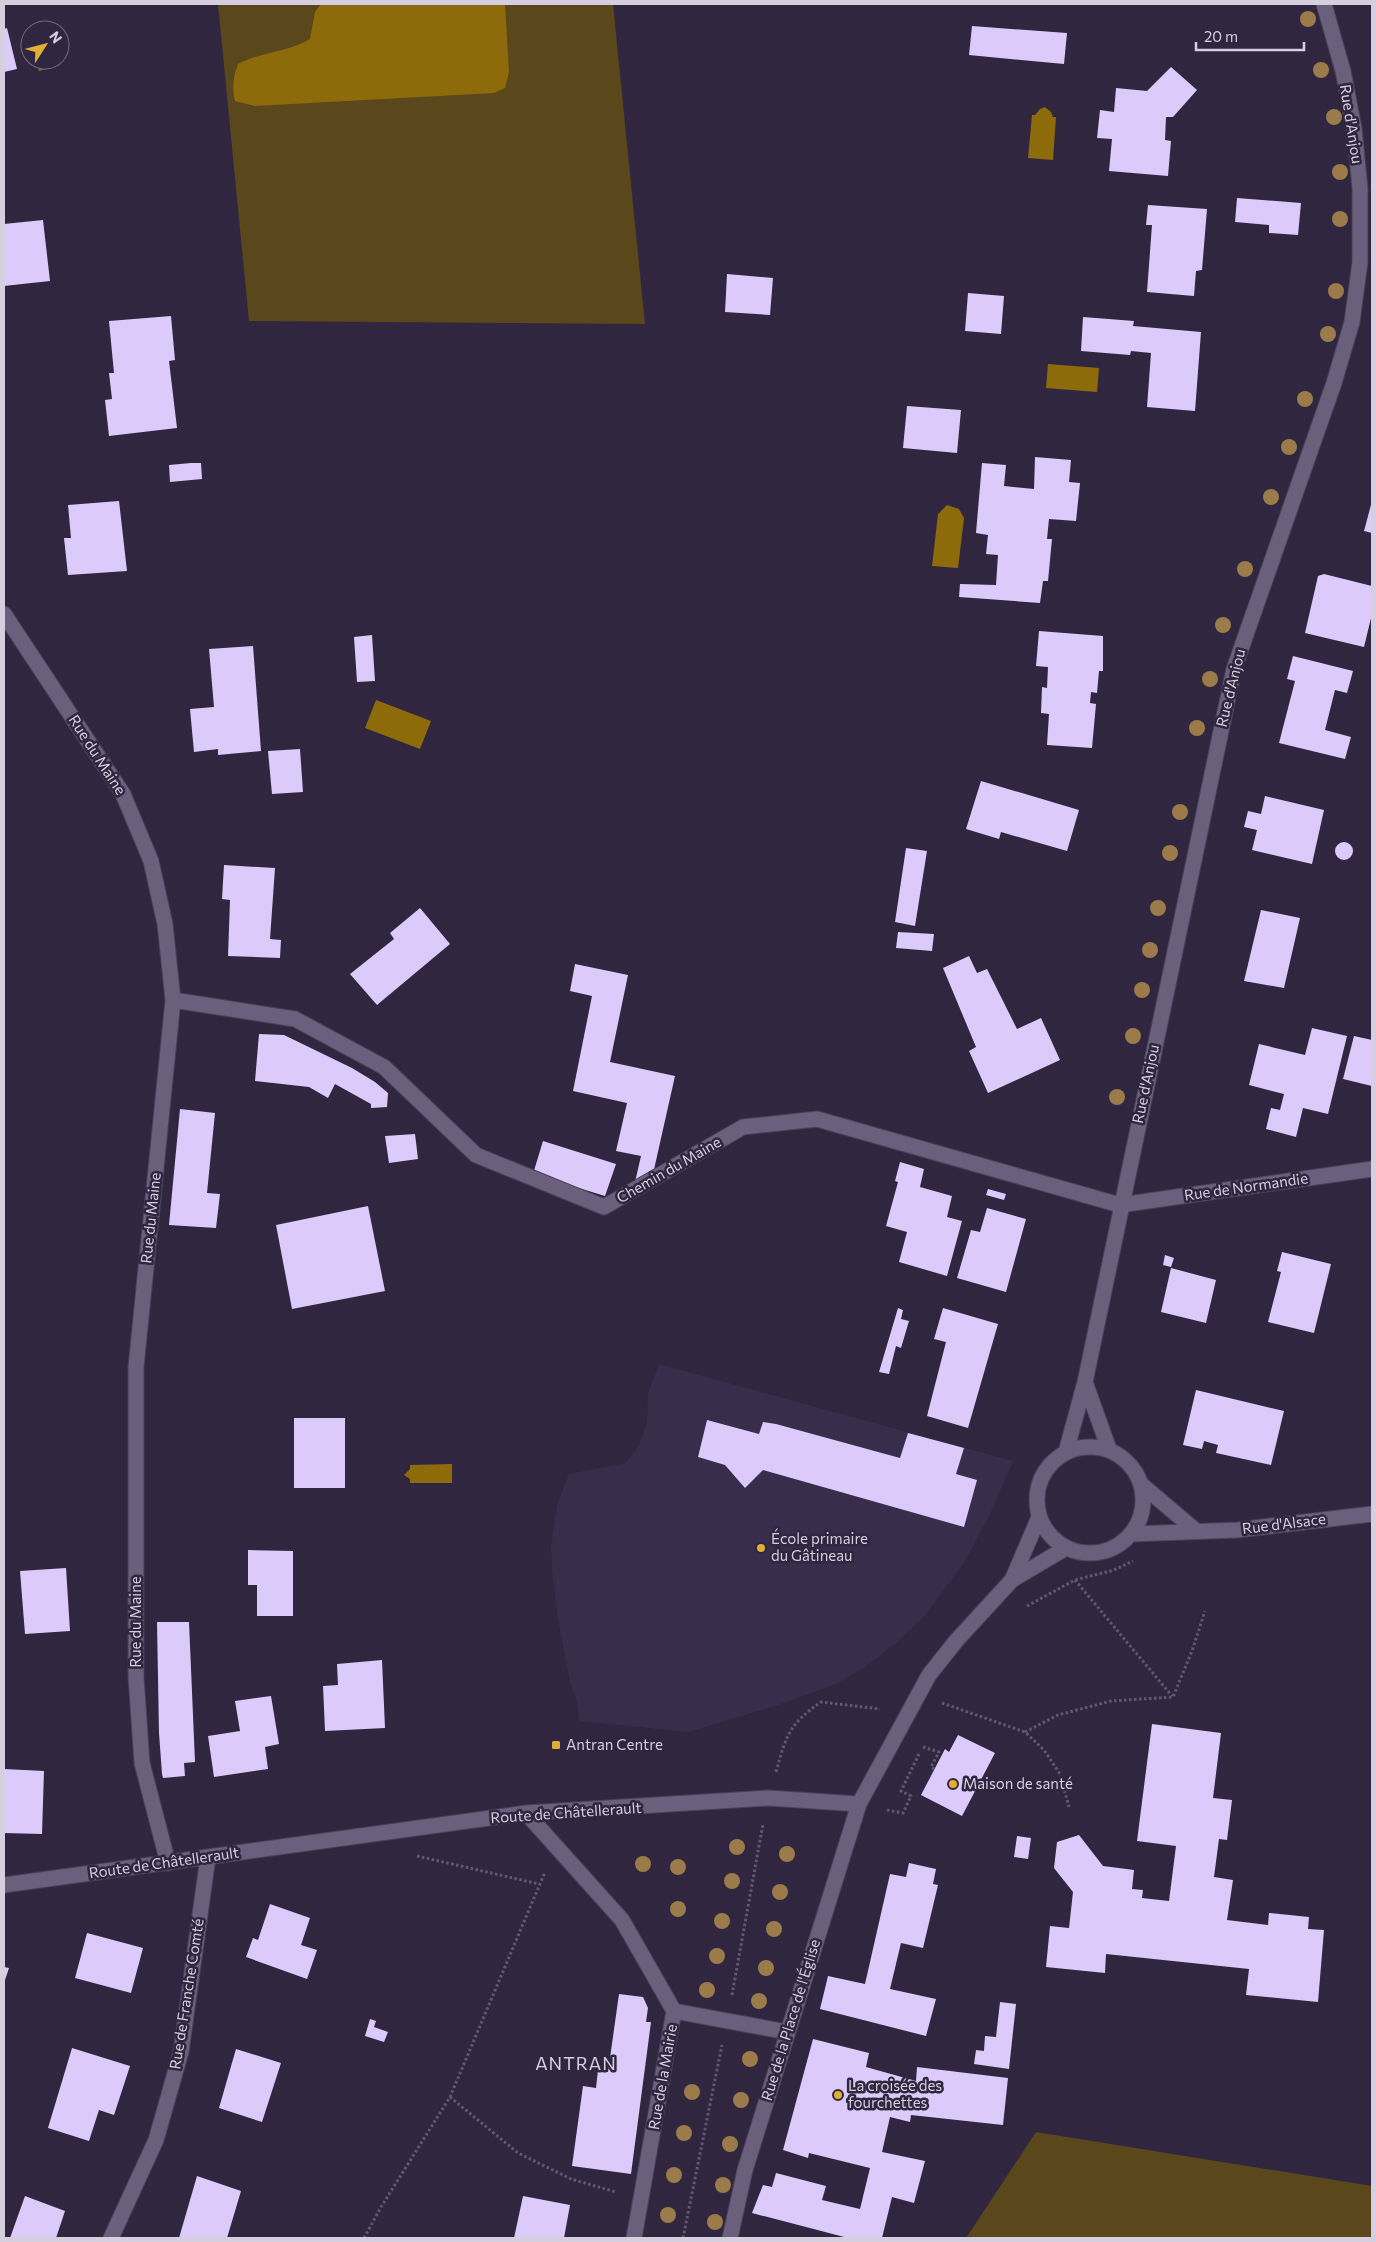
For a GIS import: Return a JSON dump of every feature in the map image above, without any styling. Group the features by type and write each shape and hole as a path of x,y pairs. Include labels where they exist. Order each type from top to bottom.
{"street":[{"name":"Rue d'Anjou","path":"1066,1452 1085,1382 1120,1205 1234,669 1334,383 1352,322 1360,262 1360,188 1354,128 1343,71 1324,4"},
{"name":"Rue du Maine","path":"4,614 124,794 151,861 166,924 173,1000 136,1367 136,1677 142,1763 168,1863"},
{"name":"Chemin du Maine","path":"173,1000 295,1019 384,1066 476,1155 604,1208 743,1127 817,1119 1120,1205"},
{"name":"Rue de Normandie","path":"1120,1205 1372,1169"},
{"path":"1085,1382 1109,1450"},
{"path":"1142,1485 1141,1519 1132,1534 1119,1546 1102,1553 1083,1554 1066,1548 1054,1540 1045,1530 1039,1517 1036,1502 1038,1487 1044,1473 1053,1461 1066,1452 1094,1446 1109,1450 1124,1458 1135,1470 1142,1485 1195,1530"},
{"name":"Rue d'Alsace","path":"1132,1534 1195,1530 1237,1530 1372,1514"},
{"path":"1012,1580 1039,1517"},
{"path":"859,1804 929,1675 956,1641 1012,1580 1066,1548"},
{"name":"Route de Châtellerault","path":"4,1885 526,1814 768,1798 859,1804"},
{"name":"Rue de la Place de l'Église","path":"730,2238 745,2170 859,1804"},
{"name":"Rue de la Mairie","path":"526,1814 622,1920 674,2011 634,2238"},
{"name":"Rue de Franche Comté","path":"111,2238 156,2140 181,2052 208,1857"},
{"path":"674,2011 787,2032"}],"path":[{"path":"1019,1612 1075,1580 1114,1570 1138,1559"},
{"path":"1075,1580 1173,1697"},
{"path":"1173,1697 1206,1611"},
{"path":"1025,1732 1058,1715 1111,1701 1173,1697"},
{"path":"859,1804 903,1813 910,1796 901,1791 923,1745 939,1752 931,1767 934,1769"},
{"path":"398,1831 400,1852 539,1884"},
{"path":"364,2238 381,2207 450,2096 539,1884 557,1847"},
{"path":"450,2096 518,2153 571,2179 642,2198"}],"shaded area":[{"path":"218,4 613,4 645,324 249,321"},
{"path":"321,4 505,4 509,72 505,88 494,93 255,106 235,101 234,82 238,64 293,47 310,39 315,12"},
{"path":"1045,107 1051,112 1053,117 1056,117 1053,160 1028,158 1032,115 1035,115 1040,109"},
{"path":"1048,364 1099,368 1097,392 1046,388"},
{"path":"947,505 959,509 964,518 958,568 932,566 938,514"},
{"path":"376,700 431,721 420,749 365,728"},
{"name":"École primaire du Gâtineau","path":"659,1364 1013,1461 991,1512 965,1561 925,1615 895,1644 865,1667 836,1684 778,1705 688,1732 579,1721 577,1702 570,1682 558,1620 552,1570 551,1547 557,1505 569,1474 626,1463 639,1445 647,1423 648,1393"},
{"path":"452,1464 452,1483 410,1483 410,1479 404,1475 410,1469 410,1465"},
{"path":"1036,2132 1372,2186 1372,2238 966,2238"}],"building":[{"path":"972,26 1067,33 1064,64 969,55"},
{"path":"7,28 17,69 4,72 4,29"},
{"path":"1171,67 1197,90 1173,117 1166,117 1165,140 1171,141 1168,176 1109,171 1112,139 1097,138 1100,110 1114,112 1116,88 1147,91"},
{"path":"1237,198 1301,203 1298,235 1269,233 1269,225 1235,222"},
{"path":"1148,205 1207,209 1202,270 1196,271 1194,296 1147,292 1152,225 1146,225"},
{"path":"43,220 50,281 4,286 4,224"},
{"path":"727,274 773,278 770,315 725,312"},
{"path":"968,293 1004,296 1001,334 965,331"},
{"path":"171,316 175,360 169,361 177,428 109,436 105,400 112,399 109,373 114,373 109,321"},
{"path":"1083,317 1134,321 1133,326 1201,332 1195,411 1147,407 1151,353 1131,351 1130,355 1081,351"},
{"path":"907,406 961,410 957,453 903,448"},
{"path":"1035,457 1071,460 1069,482 1080,483 1076,521 1049,519 1047,539 1052,539 1048,581 1043,581 1040,603 959,597 960,584 996,585 998,555 986,554 988,535 976,533 982,463 1006,465 1004,486 1034,489"},
{"path":"201,463 202,479 170,482 169,465"},
{"path":"119,501 127,571 68,575 64,538 71,538 68,505"},
{"path":"1372,501 1372,533 1364,531"},
{"path":"1324,574 1372,586 1372,614 1364,647 1305,633 1318,576"},
{"path":"1039,631 1103,636 1103,671 1099,671 1097,693 1091,692 1090,703 1096,704 1092,748 1047,745 1049,714 1041,713 1042,687 1047,688 1048,667 1036,666"},
{"path":"372,635 375,681 357,682 354,637"},
{"path":"253,646 261,751 218,755 218,749 194,752 190,709 214,707 209,649"},
{"path":"1293,656 1353,671 1347,693 1335,690 1325,730 1351,737 1345,759 1279,743 1295,681 1287,679"},
{"path":"300,749 303,792 272,794 268,751"},
{"path":"981,781 1079,810 1067,851 1001,832 999,839 966,829"},
{"path":"1265,796 1324,810 1312,864 1252,850 1257,830 1244,827 1248,811 1261,814"},
{"path":"1340,842 1348,842 1353,847 1351,858 1340,860 1335,855 1335,847"},
{"path":"906,848 927,851 915,926 895,922"},
{"path":"224,865 275,868 270,939 281,940 280,958 228,956 230,900 222,899"},
{"path":"420,908 450,944 377,1005 350,974 394,939 390,933"},
{"path":"1261,910 1300,918 1284,988 1244,981"},
{"path":"898,932 934,934 932,951 896,948"},
{"path":"969,956 977,973 987,969 1017,1029 1041,1018 1060,1060 988,1093 969,1051 976,1047 943,968"},
{"path":"575,964 628,975 610,1062 675,1076 653,1174 635,1182 641,1156 616,1151 627,1103 573,1091 592,996 570,991"},
{"path":"1312,1028 1347,1036 1328,1114 1303,1108 1296,1137 1266,1129 1271,1108 1280,1110 1284,1094 1249,1085 1259,1044 1305,1055"},
{"path":"259,1034 284,1035 352,1068 375,1082 388,1093 387,1107 371,1108 371,1104 335,1084 328,1098 309,1087 255,1081"},
{"path":"1354,1036 1372,1040 1372,1086 1343,1079"},
{"path":"180,1109 215,1113 207,1193 220,1194 216,1228 169,1225"},
{"path":"415,1134 418,1159 389,1163 385,1136"},
{"path":"543,1141 616,1164 605,1196 533,1174"},
{"path":"900,1162 924,1169 920,1187 952,1196 947,1217 962,1221 947,1276 899,1262 907,1232 886,1226 898,1182 895,1181"},
{"path":"988,1189 1006,1194 1004,1200 986,1195"},
{"path":"368,1206 385,1291 292,1309 276,1225"},
{"path":"987,1208 1026,1219 1006,1292 957,1278 971,1230 980,1232"},
{"path":"1282,1252 1331,1264 1314,1333 1268,1322 1281,1272 1277,1271"},
{"path":"1165,1255 1174,1258 1171,1267 1163,1265"},
{"path":"1171,1268 1216,1280 1206,1323 1161,1312"},
{"path":"898,1308 903,1310 901,1319 909,1321 901,1348 896,1346 889,1374 879,1372"},
{"path":"943,1308 998,1324 968,1428 927,1416 946,1342 934,1339"},
{"path":"1196,1390 1284,1411 1271,1465 1216,1453 1218,1445 1204,1441 1202,1449 1183,1445"},
{"path":"294,1418 345,1418 345,1488 294,1488"},
{"path":"707,1420 759,1434 763,1422 776,1424 900,1458 908,1433 964,1448 956,1474 977,1480 964,1527 763,1470 745,1488 725,1465 698,1457"},
{"path":"248,1550 293,1551 293,1616 257,1616 257,1585 248,1585"},
{"path":"66,1568 70,1631 25,1634 20,1571"},
{"path":"157,1622 189,1622 195,1762 184,1763 185,1776 163,1778 162,1774 159,1733"},
{"path":"382,1660 385,1728 325,1731 323,1686 338,1685 337,1664"},
{"path":"271,1696 279,1744 265,1747 268,1769 214,1777 208,1736 240,1731 235,1701"},
{"path":"1152,1724 1221,1733 1213,1798 1232,1800 1227,1840 1219,1839 1214,1877 1233,1880 1227,1920 1268,1925 1269,1913 1309,1917 1308,1929 1324,1930 1318,2002 1246,1995 1249,1969 1106,1954 1105,1973 1046,1967 1050,1926 1069,1928 1073,1892 1054,1868 1057,1842 1079,1835 1103,1866 1134,1870 1132,1889 1143,1890 1142,1898 1169,1901 1176,1846 1137,1841"},
{"name":"Maison de santé","path":"958,1735 995,1753 962,1816 921,1795 945,1749 949,1752"},
{"path":"4,1769 44,1771 42,1834 4,1833"},
{"path":"1017,1836 1031,1838 1028,1859 1014,1857"},
{"path":"909,1863 936,1869 933,1884 938,1885 923,1948 901,1943 890,1989 936,1999 926,2036 820,2009 828,1976 865,1984 890,1874 906,1877"},
{"path":"270,1904 310,1918 301,1945 317,1950 307,1979 246,1957 253,1938 258,1940"},
{"path":"87,1933 143,1948 131,1993 75,1978"},
{"path":"4,1967 9,1968 4,1983"},
{"path":"619,1994 643,1997 648,2008 646,2022 651,2022 631,2174 572,2166 583,2086 596,2088 598,2070 608,2072"},
{"path":"1000,2002 1016,2004 1009,2069 974,2064 976,2050 984,2051 985,2036 996,2037"},
{"path":"370,2019 376,2021 374,2027 388,2032 384,2042 365,2036"},
{"path":"813,2039 869,2053 866,2067 916,2081 917,2067 1008,2078 1003,2125 911,2115 910,2122 890,2117 882,2152 925,2161 914,2203 892,2197 882,2238 848,2238 752,2213 763,2185 772,2187 776,2173 826,2186 822,2200 860,2209 870,2168 809,2153 808,2158 783,2150"},
{"path":"72,2048 130,2066 114,2115 99,2110 89,2141 48,2128"},
{"path":"236,2049 281,2063 262,2122 219,2108"},
{"path":"197,2176 241,2191 227,2238 179,2238"},
{"path":"25,2196 65,2211 56,2238 10,2238"},
{"path":"523,2196 570,2205 564,2238 514,2238"}],"place":[{"name":"École primaire du Gâtineau","path":"761,1548"},
{"name":"Antran Centre","path":"556,1745"},
{"name":"Maison de santé","path":"953,1784"},
{"name":"La croisée des fourchettes","path":"838,2095"}],"district":[{"name":"ANTRAN","path":"576,2064"}]}
